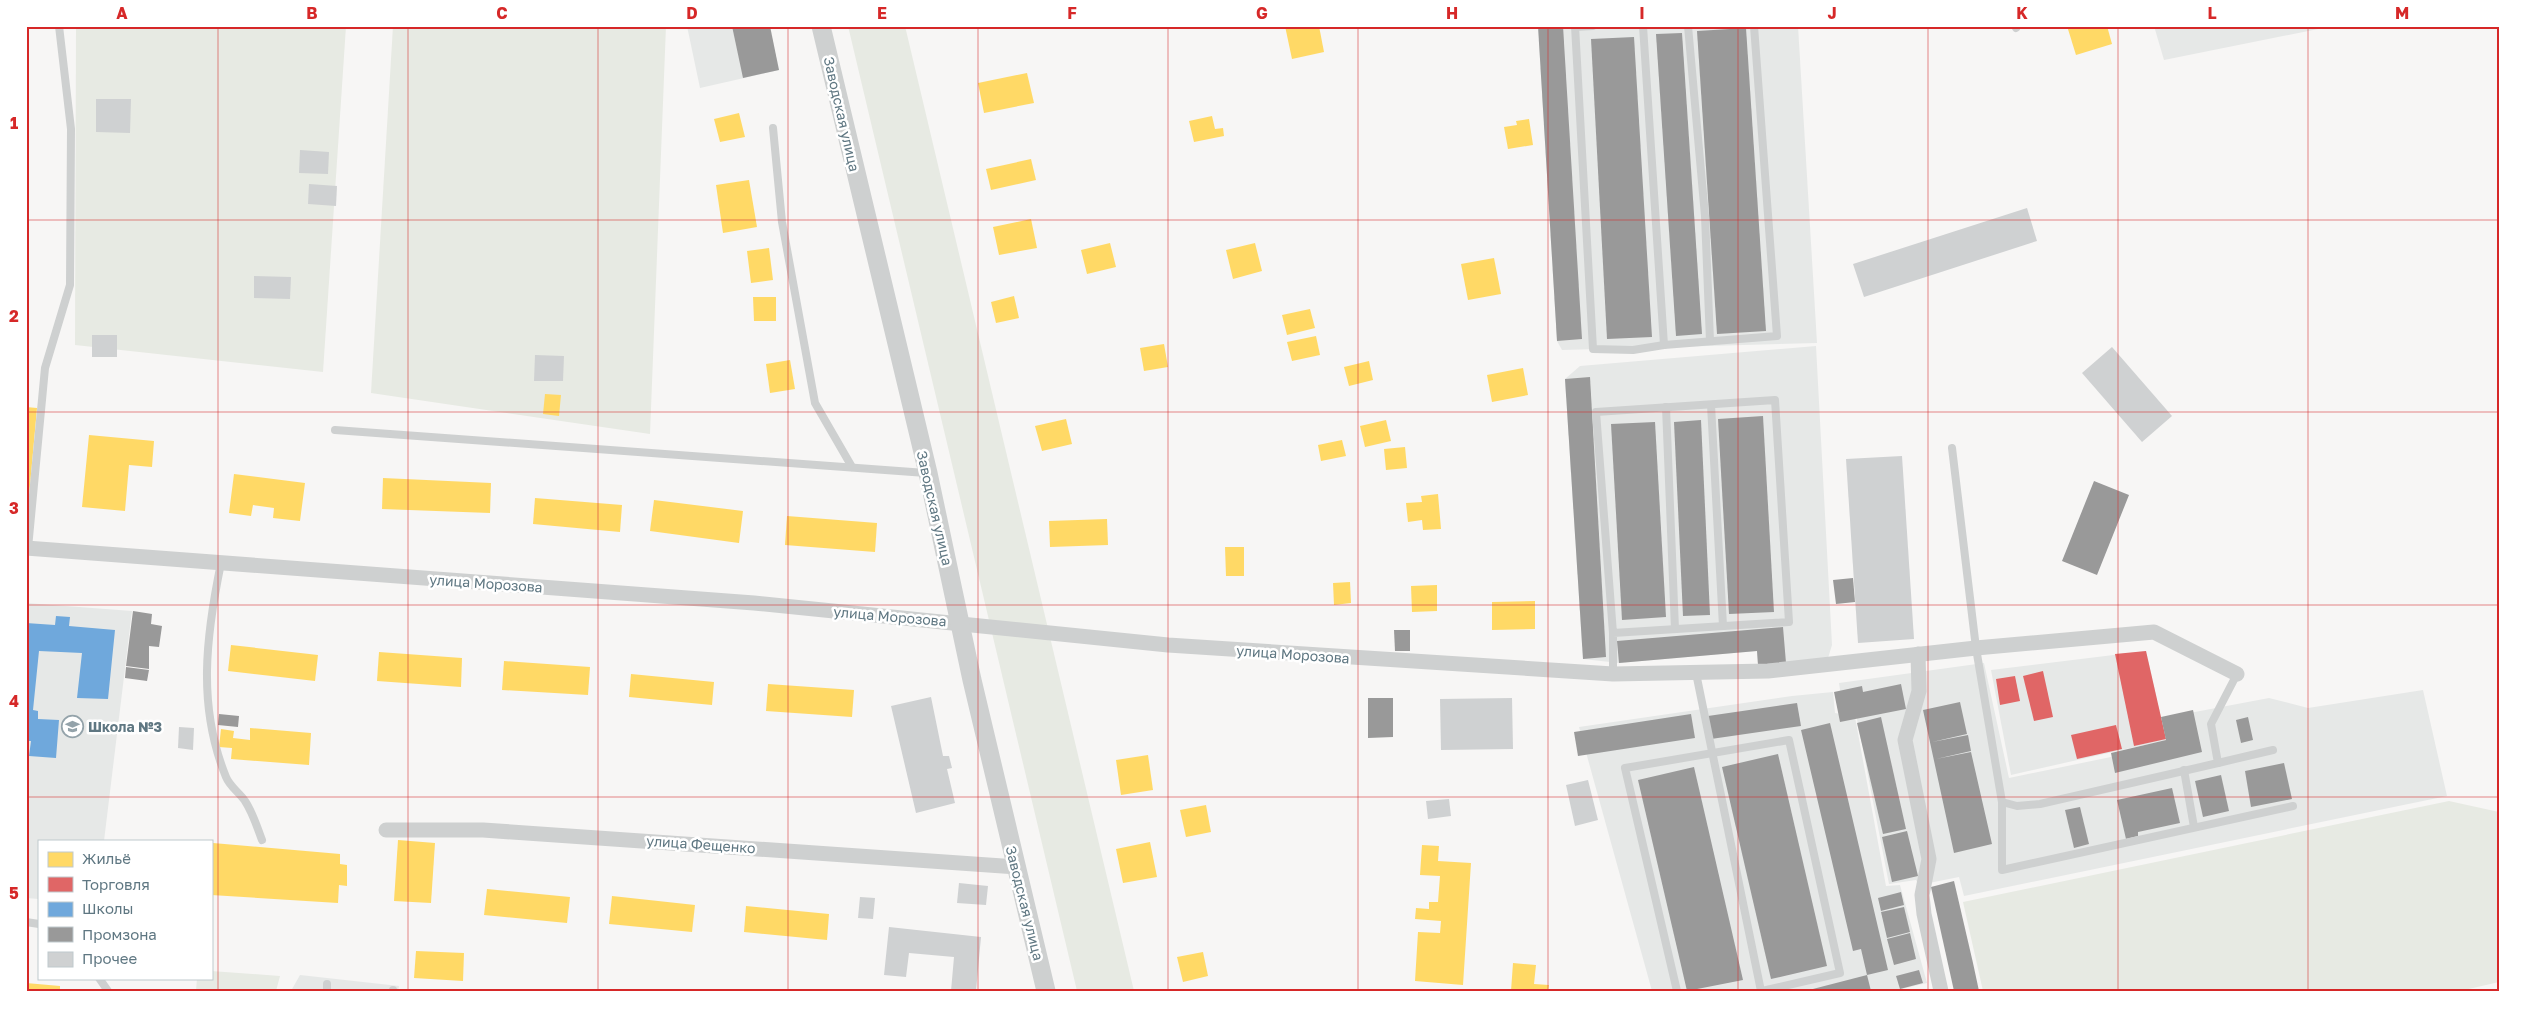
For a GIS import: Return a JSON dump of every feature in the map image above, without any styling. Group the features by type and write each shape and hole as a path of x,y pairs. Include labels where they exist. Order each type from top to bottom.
{"street":[{"name":"Заводская улица","path":"821,26 928,473 972,680 1046,991"},
{"name":"улица Морозова","path":"27,548 754,603 1168,645 1613,674 1754,671 2154,632 2237,674"},
{"path":"1918,654 1919,691 1905,740 1929,859 1922,895 1924,914 1940,991"},
{"name":"улица Фещенко","path":"386,830 483,830 1017,867"}],"lane":[{"path":"27,548 44,368 70,285 71,129 59,26"},
{"path":"1593,26 1575,27 1593,349 1633,350 1664,345 1777,336 1754,26"},
{"path":"1643,26 1664,345"},
{"path":"1688,26 1705,216 1710,341"},
{"path":"773,128 782,222 816,403 852,467"},
{"path":"1613,633 1789,622 1775,400 1596,412 1613,633 1613,674"},
{"path":"1711,404 1723,626"},
{"path":"1666,407 1675,629"},
{"path":"335,430 928,473"},
{"path":"1952,448 1976,648 2002,802 2002,870 2292,806"},
{"path":"221,563 207,641 208,704 218,755 228,781 245,801 262,840"},
{"path":"1677,991 1624,768 1712,752 1789,740 1840,973 1762,991 1712,752 1696,673"},
{"path":"2218,763 2211,724 2237,674"},
{"path":"2002,802 2018,806 2040,804 2274,750"},
{"path":"2184,770 2194,827"},
{"path":"100,980 108,991"}],"shaded area":[{"path":"76,26 346,26 323,372 75,345"},
{"path":"393,26 666,26 650,434 371,393"},
{"path":"687,26 769,26 779,70 700,88"},
{"path":"848,26 905,26 1134,991 1077,991"},
{"path":"1538,26 1798,26 1817,343 1562,350 1557,341"},
{"path":"2154,26 2333,26 2164,60"},
{"path":"1816,346 1832,645 1828,658 1758,665 1757,651 1619,663 1583,659 1565,379 1580,366"},
{"name":"Школа №3","path":"26,603 132,611 104,840 38,840 38,899 26,898"},
{"path":"2146,651 2166,740 2011,775 1991,670"},
{"path":"1984,663 2009,778 2169,745 2163,718 2269,698 2308,708 2423,690 2447,796 1964,896 1959,877 1919,885 1916,880 1889,884 1856,714 1843,710 1839,683"},
{"path":"1833,692 1835,713 1855,717 1886,886 1900,885 1927,983 1893,991 1652,991 1579,727 1792,696"},
{"path":"2449,801 2499,812 2499,982 2460,991 1983,991 1963,902"},
{"path":"212,971 280,976 276,991 196,991 197,980 212,980"},
{"path":"300,975 399,986 398,991 291,991"}],"building: Жильё":[{"path":"1285,26 1319,26 1324,52 1292,59"},
{"path":"2067,26 2107,26 2112,44 2076,55"},
{"path":"1027,73 1034,103 984,113 978,83"},
{"path":"739,113 745,137 720,142 714,119"},
{"path":"1212,116 1215,129 1223,128 1224,136 1194,142 1189,121"},
{"path":"1529,119 1533,145 1508,149 1504,127 1517,125 1516,121"},
{"path":"1031,159 1036,180 991,190 986,169"},
{"path":"749,180 757,227 723,233 716,185"},
{"path":"1031,219 1037,248 999,255 993,227"},
{"path":"1110,243 1116,267 1087,274 1081,250"},
{"path":"1255,243 1262,271 1233,279 1226,250"},
{"path":"769,248 773,280 751,283 747,251"},
{"path":"1494,258 1501,294 1468,300 1461,264"},
{"path":"1014,296 1019,318 996,323 991,302"},
{"path":"753,297 776,297 776,321 754,321"},
{"path":"1310,309 1315,328 1287,335 1282,315"},
{"path":"1316,336 1320,355 1292,361 1287,342"},
{"path":"1164,344 1168,367 1144,371 1140,348"},
{"path":"790,360 795,389 770,393 766,364"},
{"path":"1369,361 1373,380 1349,386 1344,367"},
{"path":"1523,368 1528,395 1492,402 1487,375"},
{"path":"545,394 561,395 559,416 543,414"},
{"path":"26,407 37,408 29,496 26,496"},
{"path":"1066,419 1072,444 1042,451 1035,426"},
{"path":"1386,420 1391,441 1365,447 1360,426"},
{"path":"89,435 154,441 152,467 129,465 125,511 82,507"},
{"path":"1342,440 1346,456 1321,461 1318,445"},
{"path":"1405,447 1407,468 1386,470 1384,449"},
{"path":"234,474 305,483 300,521 273,518 274,508 253,505 251,516 229,513"},
{"path":"383,478 491,483 490,513 382,509"},
{"path":"1438,494 1441,529 1423,530 1422,520 1408,522 1406,503 1422,502 1421,496"},
{"path":"535,498 622,505 620,532 533,524"},
{"path":"654,500 743,511 739,543 650,531"},
{"path":"787,516 877,523 875,552 785,545"},
{"path":"1107,519 1108,545 1050,547 1049,521"},
{"path":"1225,547 1244,547 1244,576 1226,576"},
{"path":"1350,582 1351,603 1334,605 1333,583"},
{"path":"1437,585 1437,611 1412,612 1411,586"},
{"path":"1535,601 1535,629 1492,630 1492,602"},
{"path":"231,645 318,655 315,681 228,671"},
{"path":"379,652 462,658 461,687 377,681"},
{"path":"504,661 590,667 588,695 502,690"},
{"path":"631,674 714,682 712,705 629,697"},
{"path":"768,684 854,690 852,717 766,711"},
{"path":"250,728 311,733 309,765 231,759 232,748 219,747 221,729 234,731 233,738 250,740"},
{"path":"1148,755 1153,790 1121,795 1116,760"},
{"path":"1206,805 1211,832 1186,837 1180,810"},
{"path":"398,840 435,843 431,903 394,901"},
{"path":"1150,842 1157,877 1123,883 1116,849"},
{"path":"213,843 340,854 340,864 347,865 347,886 339,885 338,903 212,895"},
{"path":"1422,845 1439,846 1438,861 1471,863 1463,985 1415,981 1418,932 1440,933 1441,921 1415,919 1416,908 1429,909 1429,902 1438,902 1440,876 1420,875"},
{"path":"487,889 570,897 567,923 484,915"},
{"path":"612,896 695,905 692,932 609,924"},
{"path":"746,906 829,914 827,940 744,932"},
{"path":"416,951 464,953 463,981 414,978"},
{"path":"1203,952 1208,976 1183,982 1177,957"},
{"path":"1513,963 1536,965 1534,984 1549,985 1548,991 1511,991"},
{"path":"26,983 60,986 60,991 26,991"}],"building: Торговля":[{"path":"2146,651 2166,739 2134,746 2115,654"},
{"path":"2043,671 2053,717 2034,721 2023,676"},
{"path":"2015,676 2020,701 2000,705 1996,679"},
{"path":"2116,725 2122,749 2077,759 2071,735"}],"building: Школы":[{"path":"56,616 70,617 69,626 115,630 108,699 77,698 82,653 39,651 33,710 38,711 38,719 59,720 56,758 29,756 31,741 26,741 26,623 55,625"}],"building: Промзона":[{"path":"732,26 770,26 779,70 743,78"},
{"path":"1538,26 1563,26 1582,339 1557,341"},
{"path":"1746,28 1766,331 1717,334 1697,31"},
{"path":"1682,33 1702,334 1676,336 1656,34"},
{"path":"1634,37 1652,337 1607,339 1591,39"},
{"path":"1590,377 1606,657 1583,659 1565,379"},
{"path":"1763,416 1774,612 1729,614 1718,419"},
{"path":"1701,420 1710,615 1683,616 1674,422"},
{"path":"1655,422 1666,617 1622,620 1611,424"},
{"path":"2094,481 2129,495 2097,575 2062,561"},
{"path":"1853,578 1855,602 1836,604 1833,580"},
{"path":"133,611 152,614 151,624 162,626 159,647 149,646 149,669 126,666"},
{"path":"1783,627 1786,663 1758,665 1757,651 1619,663 1617,641"},
{"path":"1394,630 1410,630 1410,651 1395,651"},
{"path":"126,667 149,670 147,681 125,678"},
{"path":"1901,684 1906,709 1840,722 1834,692 1862,686 1863,692"},
{"path":"1368,698 1393,698 1393,737 1368,738"},
{"path":"1960,702 1967,734 1932,742 1968,735 1971,751 1936,759 1971,752 1992,844 1954,853 1923,710"},
{"path":"1797,703 1801,726 1711,739 1708,716"},
{"path":"2193,710 2202,752 2115,773 2111,753 2166,740 2161,717"},
{"path":"219,714 239,716 238,727 218,725"},
{"path":"1691,714 1695,738 1578,756 1574,732"},
{"path":"1881,717 1906,829 1883,834 1857,723"},
{"path":"2248,717 2253,740 2241,743 2236,720"},
{"path":"1830,723 1888,970 1867,975 1861,949 1853,951 1801,730"},
{"path":"1778,754 1827,966 1771,979 1722,767"},
{"path":"2284,763 2292,799 2251,807 2245,771"},
{"path":"1694,767 1743,980 1687,991 1638,780"},
{"path":"2221,775 2229,811 2203,817 2195,781"},
{"path":"2172,788 2180,823 2138,832 2138,836 2126,839 2117,800"},
{"path":"2080,807 2089,844 2074,848 2065,810"},
{"path":"1907,831 1918,876 1892,882 1882,837"},
{"path":"1954,881 1979,991 1954,991 1931,887"},
{"path":"1901,892 1904,905 1881,911 1878,898"},
{"path":"1904,907 1910,932 1887,938 1881,912"},
{"path":"1910,933 1916,959 1894,965 1887,939"},
{"path":"1919,970 1923,983 1900,989 1896,976"},
{"path":"1867,975 1871,991 1809,991 1809,990"}],"building: Прочее":[{"path":"96,99 131,99 130,133 96,132"},
{"path":"300,150 329,152 328,174 299,173"},
{"path":"309,184 337,186 336,206 308,204"},
{"path":"2027,208 2037,241 1864,297 1853,264"},
{"path":"254,276 291,277 290,299 254,298"},
{"path":"92,335 117,335 117,357 92,357"},
{"path":"2112,347 2172,416 2142,442 2082,373"},
{"path":"535,355 564,356 563,381 534,381"},
{"path":"1902,456 1914,639 1858,643 1846,459"},
{"path":"931,697 943,756 949,756 952,768 947,769 955,803 916,813 891,706"},
{"path":"1512,698 1513,749 1441,750 1440,699"},
{"path":"179,727 194,728 193,750 178,748"},
{"path":"1588,780 1598,820 1575,826 1566,785"},
{"path":"1449,799 1451,816 1428,819 1426,801"},
{"path":"959,883 988,886 986,905 957,903"},
{"path":"860,897 875,898 873,919 858,918"},
{"path":"889,927 981,937 976,991 951,991 954,957 909,953 906,977 884,975"}],"place":[{"name":"Школа №3","path":"72,726"}]}
